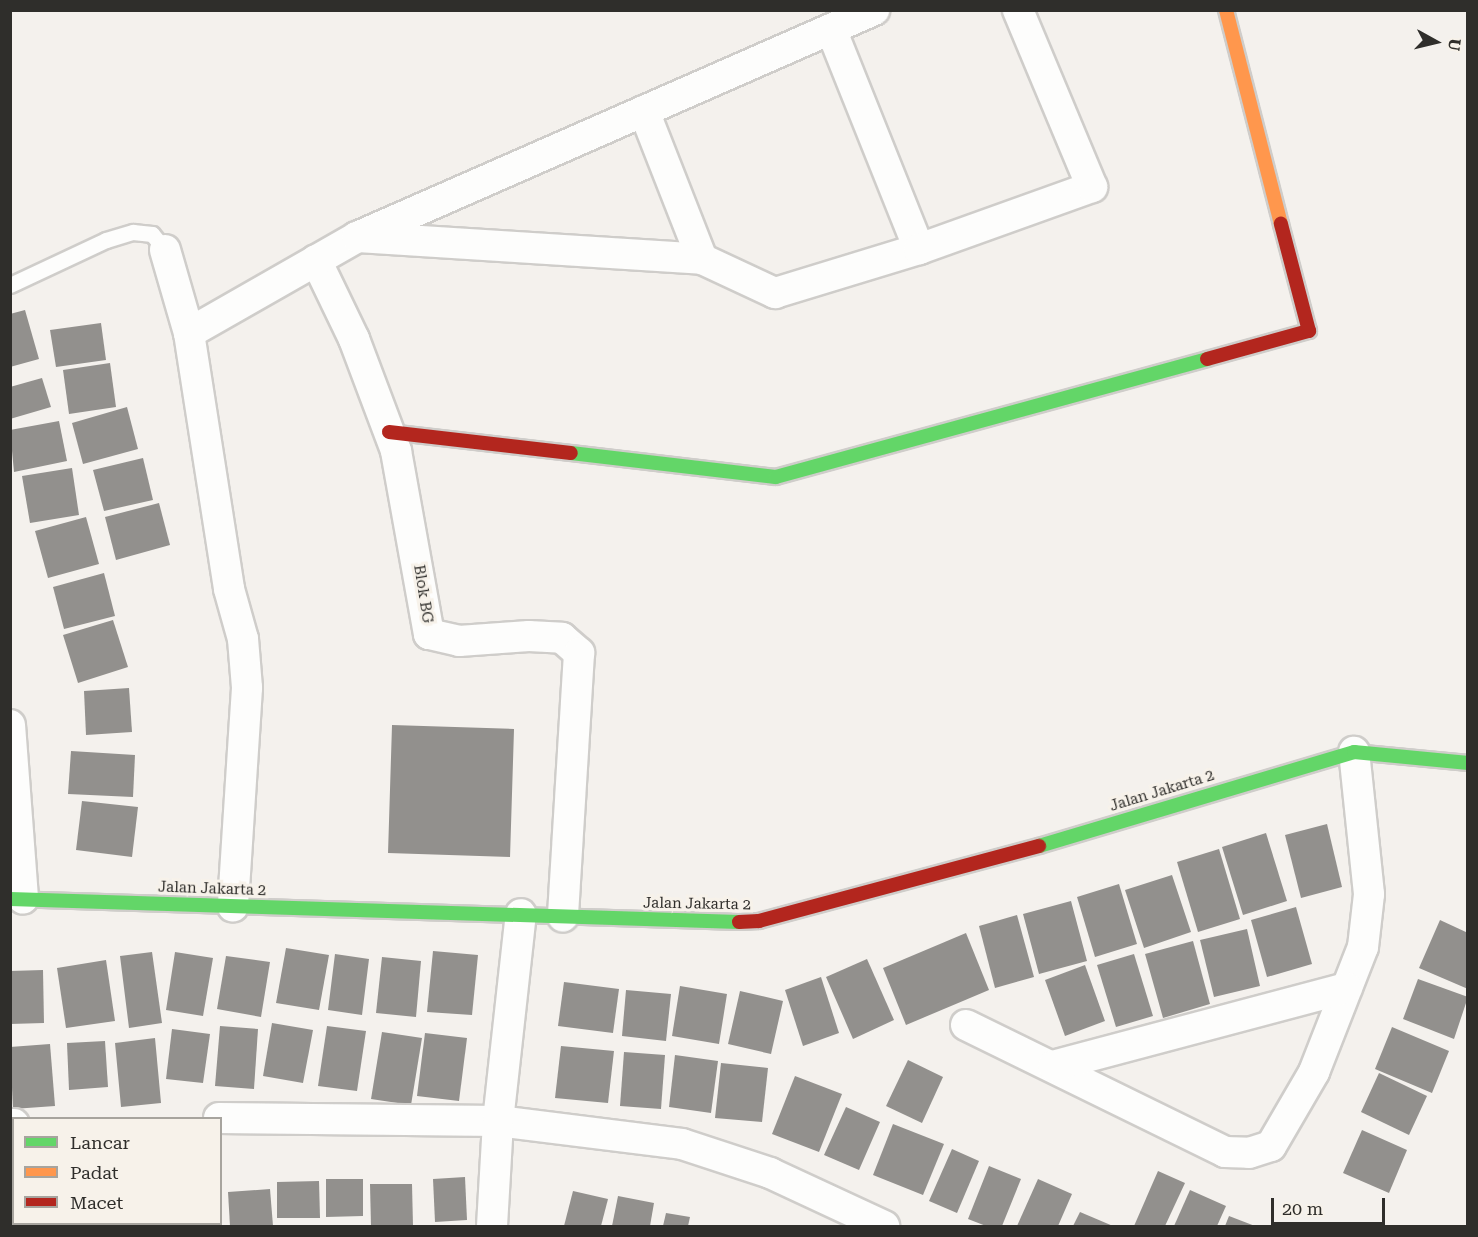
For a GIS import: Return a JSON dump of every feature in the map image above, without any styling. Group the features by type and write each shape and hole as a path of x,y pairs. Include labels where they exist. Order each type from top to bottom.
{"street":[{"path":"189,333 357,237 874,10"},
{"path":"357,237 702,259 775,293 920,249 1092,187 1018,10"},
{"path":"389,432 776,477 1309,331 1226,10"},
{"path":"831,29 920,249"},
{"path":"644,111 702,259"},
{"path":"165,250 189,333 229,589 243,639 247,688 232,907"},
{"name":"Blok BG","path":"316,260 354,339 389,432 416,548 429,634 459,641 529,636 562,639 579,653 563,916"},
{"path":"10,725 17,899"},
{"path":"966,1025 1225,1152 1249,1154 1271,1146 1314,1072 1363,947 1369,894 1354,752"},
{"name":"Jalan Jakarta 2","path":"17,899 731,923 759,921 1036,847 1354,752 1467,763"},
{"path":"492,1227 498,1121 521,915"},
{"path":"1053,1066 1347,988"},
{"path":"222,1119 498,1121 703,1148 770,1173 884,1227"}],"lane":[{"path":"10,285 106,240 133,232 152,234 165,250"}],"building":[{"path":"25,310 39,359 10,367 10,314"},
{"path":"101,323 106,360 56,367 50,330"},
{"path":"110,363 116,407 69,414 63,370"},
{"path":"42,378 51,407 10,419 10,387"},
{"path":"127,407 138,449 83,464 72,423"},
{"path":"59,421 67,461 14,472 10,430"},
{"path":"143,458 153,500 104,511 93,470"},
{"path":"72,468 79,515 30,523 22,476"},
{"path":"159,503 170,545 116,560 105,517"},
{"path":"86,517 99,564 48,578 35,531"},
{"path":"104,573 115,616 64,629 53,587"},
{"path":"113,620 128,667 78,683 63,635"},
{"path":"129,688 132,732 86,735 84,691"},
{"path":"392,725 514,729 510,857 388,853"},
{"path":"71,751 135,755 133,797 68,794"},
{"path":"82,801 138,807 132,857 76,850"},
{"path":"1327,824 1342,887 1301,898 1285,835"},
{"path":"1266,833 1287,901 1243,915 1222,847"},
{"path":"1219,849 1240,919 1198,932 1177,862"},
{"path":"1172,875 1191,932 1144,948 1125,890"},
{"path":"1119,884 1137,944 1095,957 1077,897"},
{"path":"1071,901 1087,961 1039,974 1023,914"},
{"path":"1296,907 1312,964 1267,977 1251,920"},
{"path":"1017,915 1034,977 995,988 979,926"},
{"path":"1440,920 1468,933 1468,989 1419,968"},
{"path":"1247,929 1260,986 1214,997 1200,940"},
{"path":"966,933 989,990 906,1025 883,968"},
{"path":"1193,941 1210,1004 1163,1018 1145,954"},
{"path":"286,948 329,955 319,1010 276,1003"},
{"path":"433,951 478,955 472,1015 427,1012"},
{"path":"152,952 162,1023 129,1028 120,956"},
{"path":"175,952 213,958 203,1016 166,1010"},
{"path":"335,954 369,959 362,1015 328,1010"},
{"path":"1134,954 1153,1016 1116,1027 1097,965"},
{"path":"226,956 270,962 261,1017 217,1009"},
{"path":"382,957 421,961 416,1017 376,1013"},
{"path":"867,959 894,1020 853,1039 826,977"},
{"path":"106,960 115,1021 66,1028 57,968"},
{"path":"1085,965 1105,1021 1065,1036 1045,980"},
{"path":"43,970 44,1023 10,1024 10,971"},
{"path":"821,977 839,1033 803,1046 785,990"},
{"path":"1418,979 1468,997 1454,1039 1403,1019"},
{"path":"564,982 619,989 613,1033 558,1026"},
{"path":"680,986 727,994 719,1044 672,1036"},
{"path":"626,990 671,994 666,1041 622,1036"},
{"path":"740,991 783,1001 771,1054 728,1044"},
{"path":"272,1023 313,1030 303,1083 263,1076"},
{"path":"220,1026 258,1029 254,1089 215,1086"},
{"path":"327,1026 366,1031 357,1091 318,1086"},
{"path":"1392,1027 1449,1051 1432,1093 1375,1069"},
{"path":"172,1029 210,1034 203,1083 166,1079"},
{"path":"382,1032 422,1038 411,1105 371,1099"},
{"path":"425,1033 467,1038 459,1101 417,1096"},
{"path":"155,1038 161,1103 121,1107 115,1043"},
{"path":"105,1041 108,1087 69,1090 67,1043"},
{"path":"50,1044 55,1106 13,1109 10,1047"},
{"path":"561,1046 614,1051 608,1103 555,1098"},
{"path":"624,1052 665,1055 661,1109 620,1106"},
{"path":"675,1055 718,1061 711,1113 669,1107"},
{"path":"908,1060 943,1077 922,1123 886,1106"},
{"path":"721,1063 768,1068 762,1122 715,1118"},
{"path":"1379,1073 1427,1096 1409,1135 1361,1112"},
{"path":"795,1076 842,1094 819,1152 772,1134"},
{"path":"846,1107 880,1122 859,1170 824,1155"},
{"path":"893,1124 944,1144 923,1195 873,1175"},
{"path":"1362,1130 1407,1150 1389,1193 1343,1173"},
{"path":"952,1149 979,1161 957,1213 929,1201"},
{"path":"989,1166 1021,1179 1002,1226 986,1226 968,1219"},
{"path":"1158,1171 1185,1183 1165,1226 1134,1226"},
{"path":"465,1177 467,1220 435,1222 433,1179"},
{"path":"326,1179 363,1179 363,1216 326,1217"},
{"path":"1038,1179 1072,1194 1058,1226 1017,1226"},
{"path":"319,1181 320,1218 277,1218 277,1182"},
{"path":"370,1184 412,1184 413,1226 371,1226"},
{"path":"270,1189 273,1226 230,1226 228,1192"},
{"path":"1190,1190 1226,1206 1217,1226 1174,1226"},
{"path":"573,1191 608,1199 601,1226 564,1226"},
{"path":"618,1196 654,1203 650,1226 612,1226"},
{"path":"1080,1212 1113,1226 1073,1226"},
{"path":"666,1213 690,1217 688,1226 663,1226"},
{"path":"1229,1216 1255,1226 1225,1226"},
{"path":"44,1225 95,1225 95,1226"}],"traffic: fast":[{"path":"571,453 776,477 1207,359"},
{"path":"1039,846 1354,752 1468,763"},
{"path":"10,899 739,922"}],"traffic: slow":[{"path":"1226,10 1281,224"}],"traffic: jam":[{"path":"1207,359 1309,331 1281,224"},
{"path":"389,432 571,453"},
{"path":"739,922 759,921 1039,846"}]}
